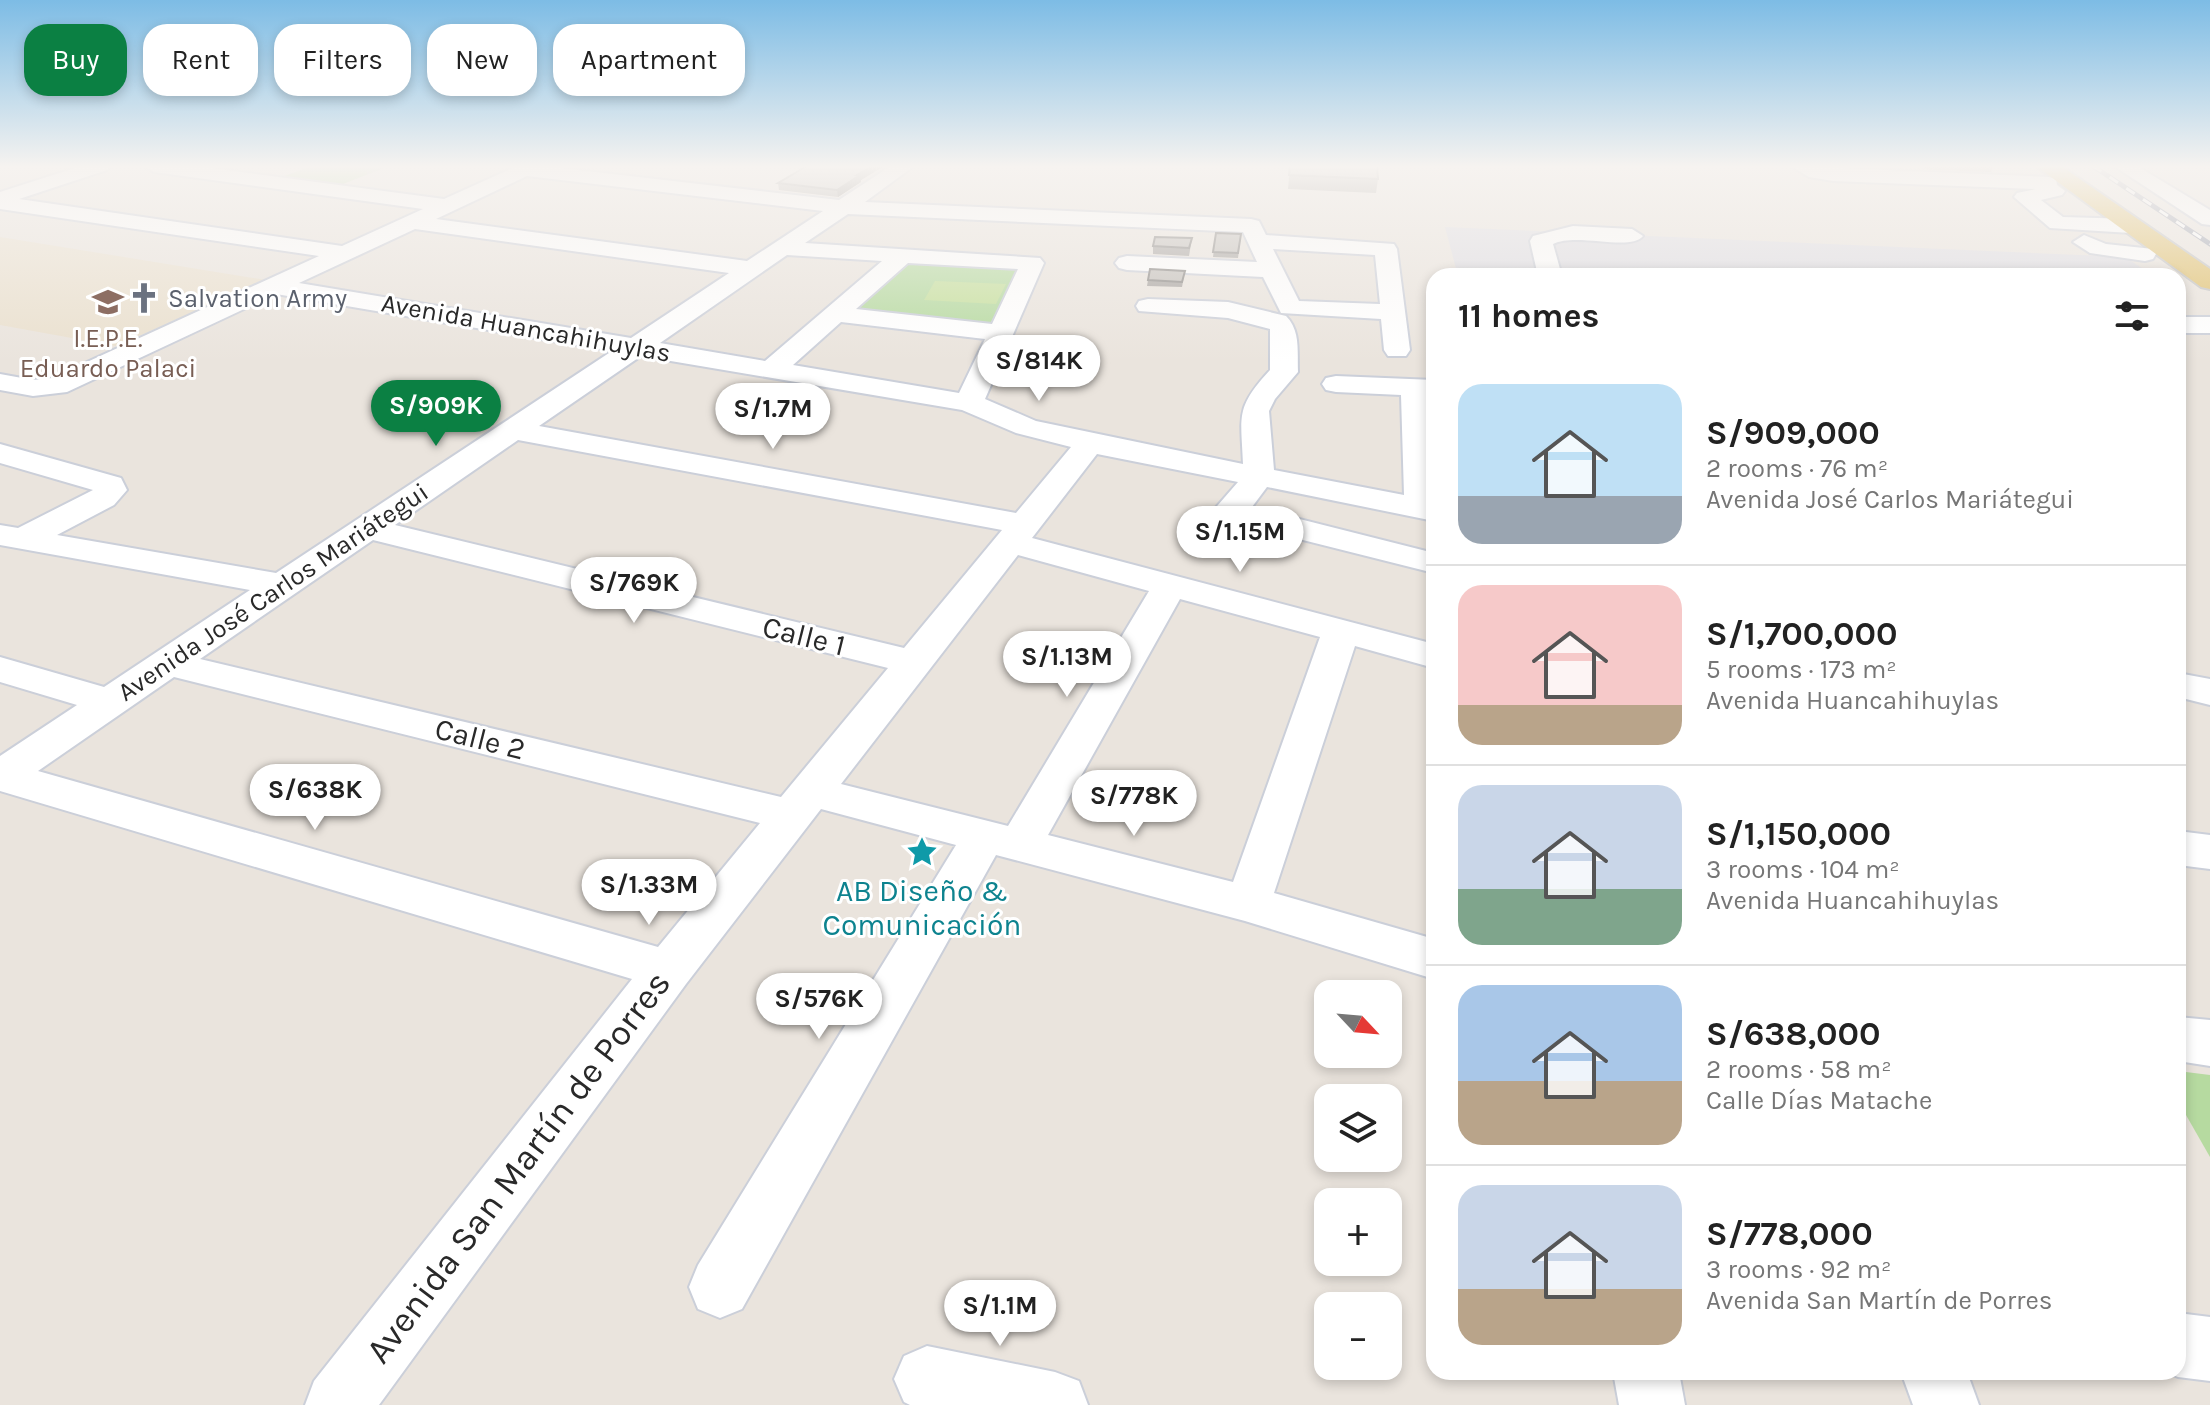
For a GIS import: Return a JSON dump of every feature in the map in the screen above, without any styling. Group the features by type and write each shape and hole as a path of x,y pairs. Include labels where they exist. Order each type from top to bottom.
{"main road":[{"path":"2115,232 2164,268"},
{"path":"2139,232 2210,281"},
{"path":"2186,284 2210,301"}],"street":[{"path":"203,232 345,253"},
{"path":"0,382 33,388 57,386 391,232"},
{"path":"481,232 750,269"},
{"name":"Avenida José Carlos Mariátegui","path":"0,776 511,430 616,352 805,232"},
{"path":"1218,232 1386,249 1397,350"},
{"path":"2070,232 2092,248 2145,254"},
{"path":"1548,268 1541,241 1544,238 1564,233 1632,236"},
{"path":"1255,234 1290,308 1393,312"},
{"path":"780,248 1032,263 969,403"},
{"path":"772,369 901,257"},
{"path":"1127,263 1272,270"},
{"name":"Avenida Huancahihuylas","path":"274,286 616,352 772,369 969,403 1026,427 1090,443 1426,509"},
{"path":"1148,306 1228,310 1268,318 1283,327 1284,372 1262,396 1255,411 1259,476 1232,512 1208,536"},
{"path":"836,314 1002,333"},
{"path":"2186,325 2210,325"},
{"path":"1336,384 1425,388 1426,428"},
{"path":"511,430 1019,534 1170,586 1426,654"},
{"name":"Avenida San Martín de Porres","path":"338,1405 668,970 1090,443"},
{"path":"0,453 110,485 111,490 103,498 12,537"},
{"path":"1232,512 1426,561"},
{"name":"Calle 1","path":"365,528 916,663"},
{"path":"12,537 282,585"},
{"path":"720,1287 1002,840 1170,586"},
{"path":"1245,903 1257,880 1341,631"},
{"name":"Calle 2","path":"166,663 804,804 1002,840 1245,903 1426,957"},
{"path":"0,669 111,702"},
{"path":"2186,687 2210,692"},
{"path":"0,776 668,970"},
{"path":"2186,849 2210,852"},
{"path":"2186,1040 2210,1043"},
{"path":"2186,1346 2210,1349"},
{"path":"927,1379 1055,1405"},
{"path":"1647,1380 1652,1405"},
{"path":"1937,1380 1946,1405"}],"shaded area":[{"path":"1446,232 1549,232 2125,257 2142,268 1456,268"},
{"name":"I.E.P.E. Eduardo Palaci","path":"0,237 266,280 116,346 0,325"}],"green space":[{"path":"903,260 1022,266 995,328 845,311"},
{"path":"935,281 1006,284 996,304 924,300"},
{"path":"2186,1072 2210,1075 2210,1157 2186,1115"}],"building":[{"path":"1216,233 1241,234 1238,253 1213,252"},
{"path":"1155,237 1192,238 1189,248 1153,246"},
{"path":"1150,269 1185,271 1182,282 1148,280"}],"railway":[{"path":"2191,232 2210,244"}],"place":[{"name":"Salvation Army","path":"144,298"},
{"name":"I.E.P.E. Eduardo Palaci","path":"108,302"},
{"name":"AB Diseño & Comunicación","path":"922,852"}]}
